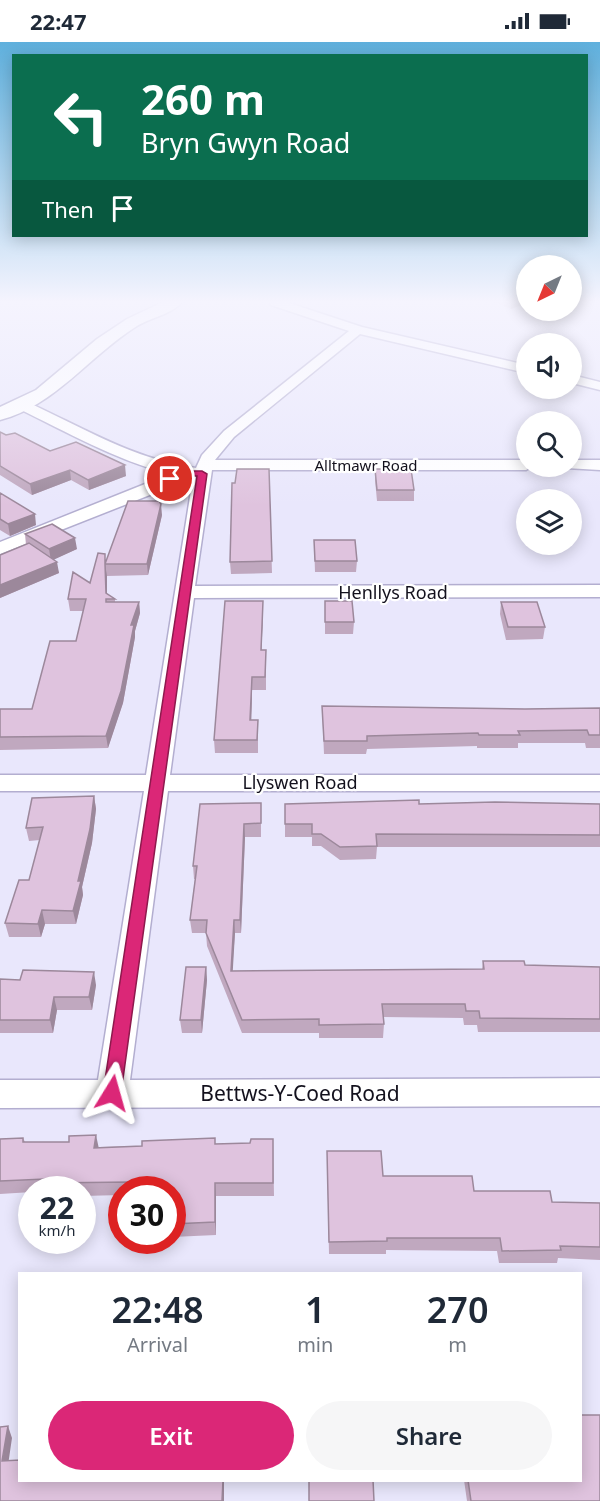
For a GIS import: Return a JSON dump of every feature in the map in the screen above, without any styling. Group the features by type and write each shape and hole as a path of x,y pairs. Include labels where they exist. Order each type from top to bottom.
{"street":[{"path":"0,414 22,405 55,385 71,370"},
{"path":"0,548 198,470 235,429 308,370"},
{"path":"582,382 600,386"},
{"path":"22,405 148,464 198,470"},
{"name":"Alltmawr Road","path":"198,470 516,465"},
{"path":"582,465 600,465"},
{"path":"112,1093 186,592 198,470"},
{"name":"Henllys Road","path":"186,592 600,591"},
{"name":"Llyswen Road","path":"0,783 600,783"},
{"name":"Bettws-Y-Coed Road","path":"0,1095 600,1092"}],"building":[{"path":"0,432 6,435 15,433 50,451 76,442 125,465 88,480 70,470 30,484 0,466"},
{"path":"237,469 269,469 272,561 230,562 232,483 235,483"},
{"path":"375,469 411,469 414,490 377,490"},
{"path":"0,493 35,514 8,524 0,519"},
{"path":"128,501 159,501 161,504 147,564 105,564"},
{"path":"52,524 75,538 49,549 25,534"},
{"path":"314,540 355,540 357,561 315,561"},
{"path":"29,543 57,562 0,585 0,555"},
{"path":"98,553 105,554 106,593 115,599 106,599 106,602 139,602 131,625 134,625 121,691 106,736 0,737 0,709 32,709 50,641 76,641 86,599 68,599 73,572 90,583"},
{"path":"225,601 263,601 261,650 266,650 265,677 252,677 250,720 258,720 257,740 214,740"},
{"path":"325,601 352,601 354,622 325,622"},
{"path":"501,602 537,602 545,627 508,627"},
{"path":"322,706 600,708 600,735 589,735 587,730 518,731 520,735 479,735 478,733 367,736 367,741 324,741"},
{"path":"94,796 90,829 78,881 81,881 73,911 42,910 38,924 5,923 19,880 29,880 43,827 26,828 32,798"},
{"path":"419,800 419,804 495,802 600,804 600,835 376,834 377,846 340,847 321,834 312,834 312,824 285,824 285,804"},
{"path":"261,803 261,823 244,824 240,920 234,920 231,971 484,969 483,961 524,961 525,965 600,967 600,1019 480,1018 479,1011 466,1011 465,1004 382,1004 384,1024 319,1025 319,1019 242,1020 206,933 207,920 190,920 197,866 193,866 200,804"},
{"path":"186,967 206,967 201,1020 180,1020"},
{"path":"23,970 94,972 89,997 54,997 50,1020 0,1020 0,979 20,980"},
{"path":"96,1135 94,1148 142,1146 142,1141 215,1138 215,1144 250,1143 251,1139 273,1139 273,1183 215,1183 215,1222 186,1223 186,1176 108,1176 108,1182 96,1182 96,1176 18,1176 18,1180 0,1181 0,1139 23,1138 23,1142 69,1142 69,1136"},
{"path":"327,1151 381,1151 383,1176 472,1176 474,1191 550,1191 552,1202 600,1203 600,1247 560,1246 561,1250 502,1251 500,1238 387,1238 387,1241 329,1242"},
{"path":"582,1415 600,1415 600,1501 471,1501 468,1482 582,1482"},
{"path":"8,1426 2,1461 18,1460 18,1482 223,1482 222,1501 0,1501 0,1427"},
{"path":"309,1482 373,1482 374,1501 309,1501"}],"route":[{"path":"112,1093 202,474 186,473 170,479"}]}
